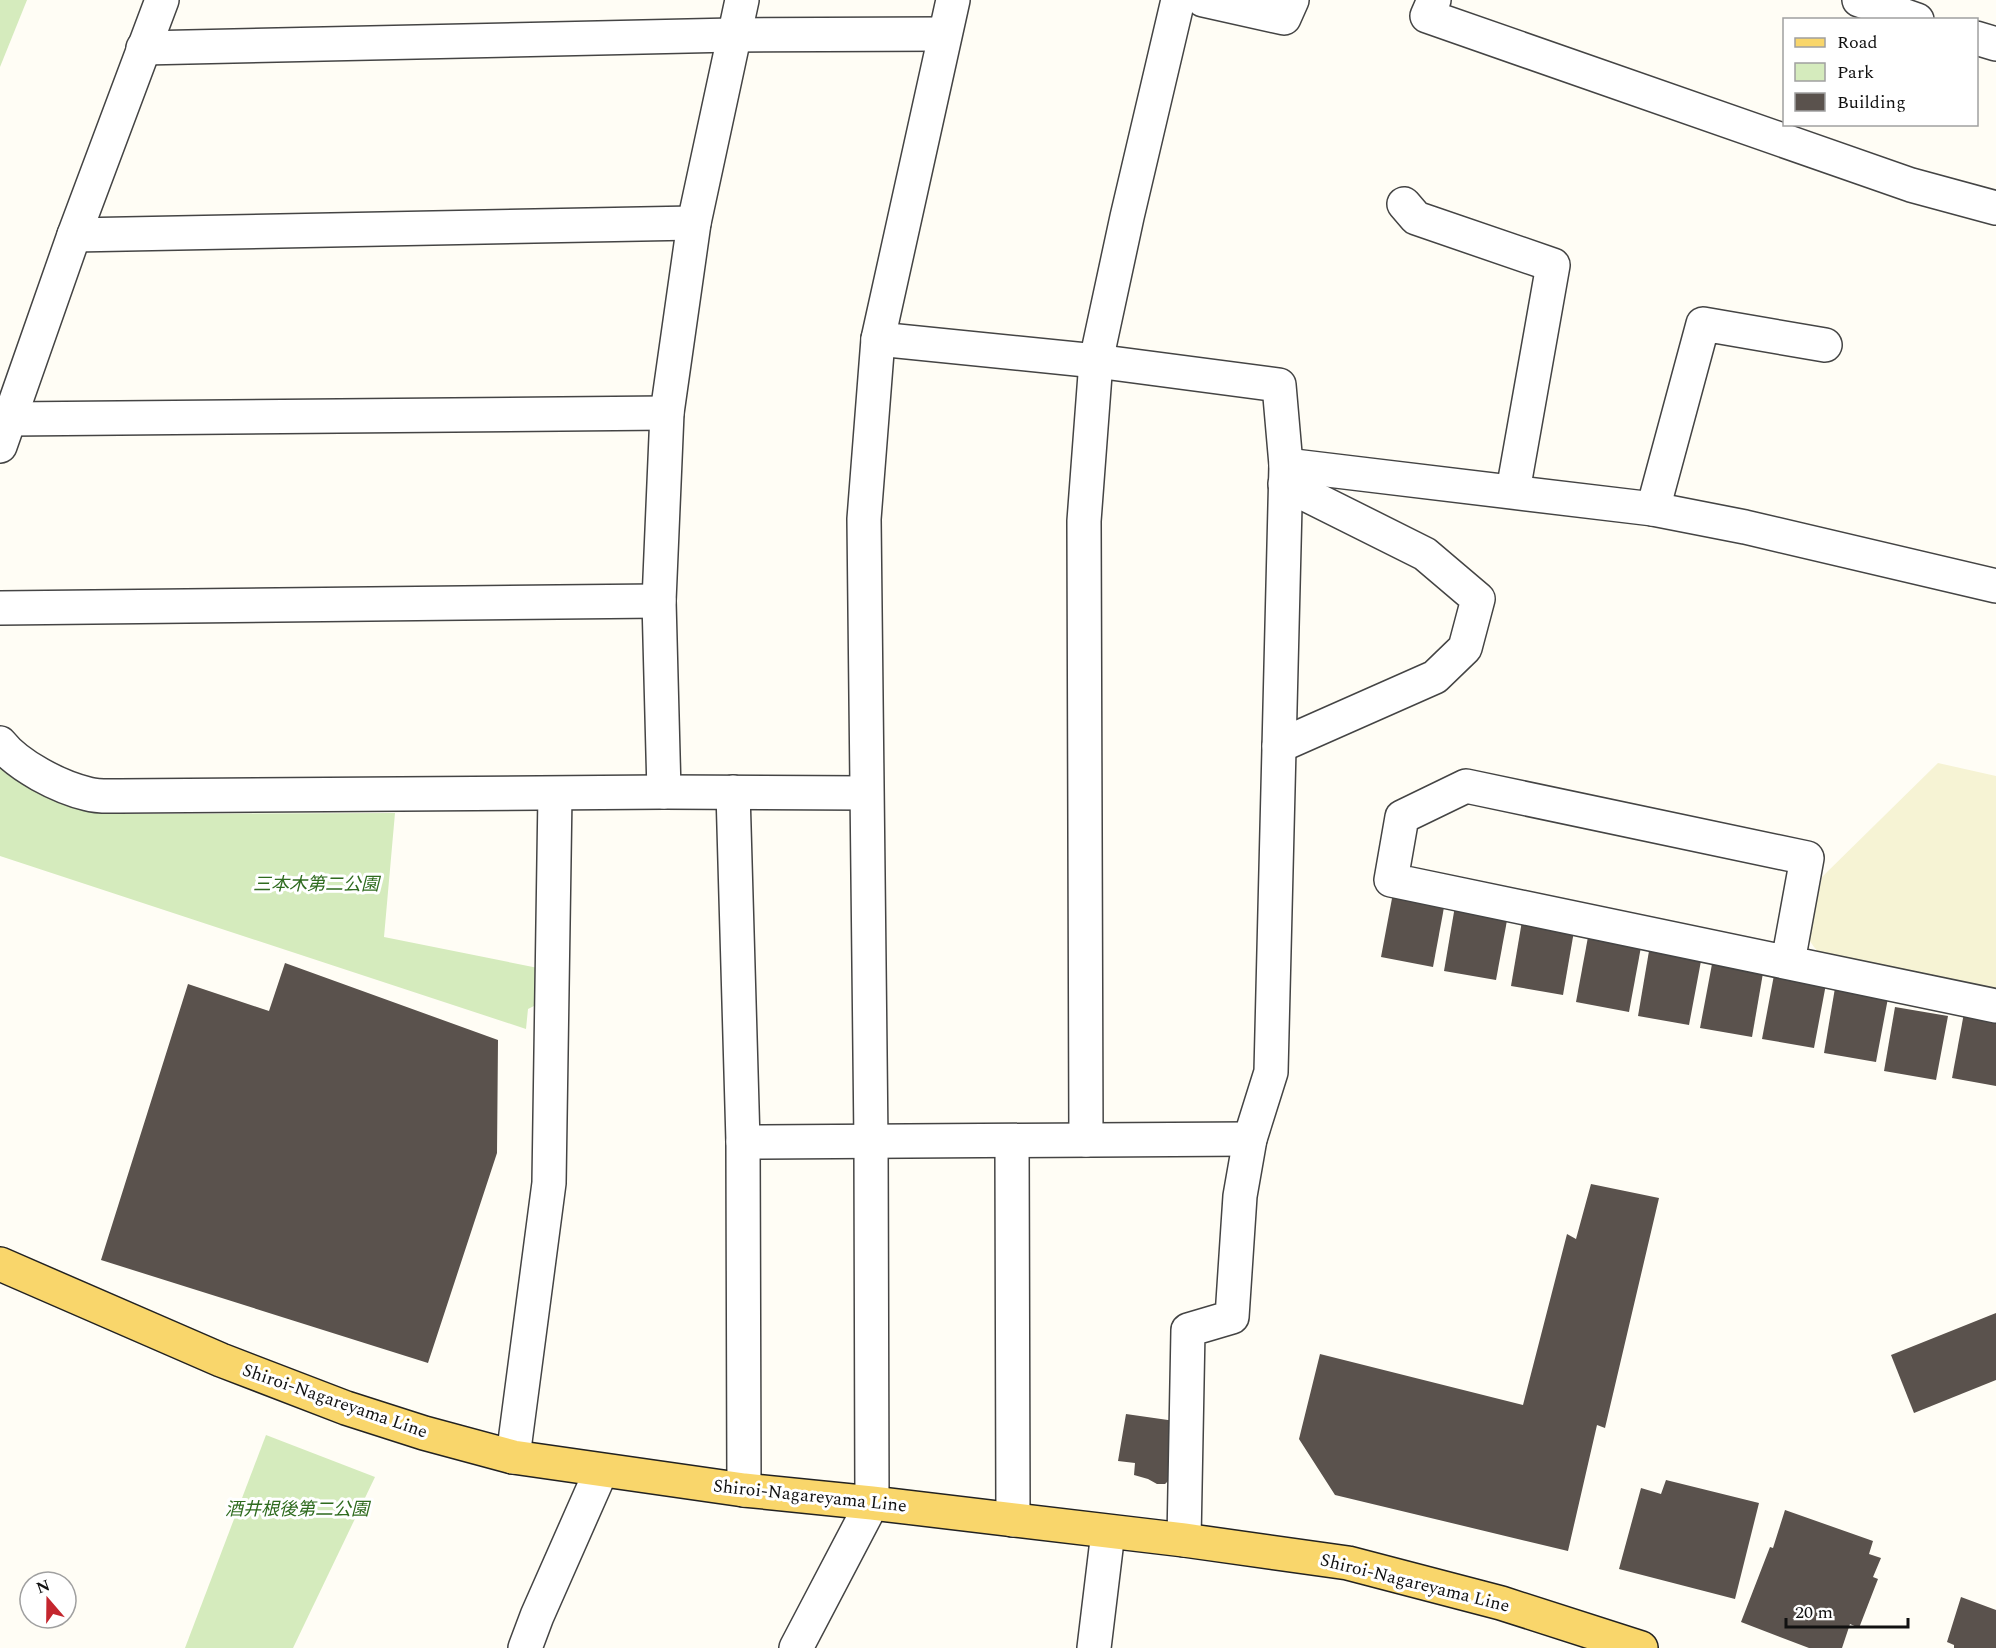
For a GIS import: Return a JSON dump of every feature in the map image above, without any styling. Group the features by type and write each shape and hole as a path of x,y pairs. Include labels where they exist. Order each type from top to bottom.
{"main road":[{"name":"Shiroi-Nagareyama Line","path":"0,1264 220,1360 346,1408 424,1433 513,1457 744,1490 1184,1540 1348,1563 1501,1603 1641,1648"}],"street":[{"path":"162,0 142,48 74,235 5,433 668,413"},
{"path":"664,792 659,601 668,413 694,222 742,0"},
{"path":"796,1648 872,1503 871,1142 864,519 878,339 953,0"},
{"path":"1086,1140 1084,521 1096,361 1178,0"},
{"path":"1203,0 1284,18 1292,0"},
{"path":"1434,0 1428,16 1911,185 1996,208"},
{"path":"1859,0 1911,18"},
{"path":"142,48 734,35 944,34"},
{"path":"1978,38 1996,44"},
{"path":"1404,204 1416,218 1553,265 1513,491"},
{"path":"74,235 694,222"},
{"path":"1653,509 1703,324 1825,345"},
{"path":"878,339 1096,361 1279,386 1286,474 1271,1072 1250,1139 1240,1196 1232,1317 1188,1330 1184,1540"},
{"path":"1286,474 1513,491 1653,509 1745,527 1996,586"},
{"path":"1279,746 1435,677 1465,648 1478,599 1425,554 1286,474"},
{"path":"0,608 659,601"},
{"path":"0,743 11,756 51,780 88,794 144,796 664,792 866,793"},
{"path":"1788,962 1807,858 1466,786 1402,817 1391,880 1996,1006"},
{"path":"734,792 743,1142 744,1490"},
{"path":"513,1457 549,1183 555,794"},
{"path":"743,1142 1250,1139"},
{"path":"1012,1141 1013,1520"},
{"path":"525,1648 601,1471"},
{"path":"1094,1648 1108,1532"}],"shaded area":[{"path":"1938,763 1996,776 1996,992 1820,955 1809,940 1822,877"}],"green space":[{"path":"0,0 27,0 0,67"},
{"name":"三本木第二公園","path":"0,767 42,794 85,810 121,814 395,813 384,937 538,968 538,1004 528,1009 526,1029 0,856"},
{"name":"酒井根後第二公園","path":"266,1435 375,1477 293,1648 185,1648"}],"building":[{"path":"1393,893 1445,902 1433,967 1381,957"},
{"path":"1455,906 1508,915 1496,980 1444,971"},
{"path":"1522,921 1574,931 1563,995 1511,986"},
{"path":"1588,937 1641,947 1629,1012 1576,1002"},
{"path":"1649,951 1701,961 1689,1025 1638,1016"},
{"path":"285,963 498,1040 497,1153 428,1363 101,1260 188,984 269,1011"},
{"path":"1712,964 1763,973 1752,1037 1700,1028"},
{"path":"1774,975 1826,984 1814,1048 1762,1039"},
{"path":"1835,988 1888,998 1876,1062 1824,1053"},
{"path":"1895,1007 1948,1016 1936,1080 1884,1071"},
{"path":"1964,1013 1996,1019 1996,1086 1952,1078"},
{"path":"1591,1184 1659,1198 1605,1428 1597,1425 1568,1551 1335,1495 1299,1439 1320,1354 1523,1405 1567,1234 1576,1239"},
{"path":"1996,1313 1996,1380 1914,1413 1891,1355"},
{"path":"1126,1414 1175,1421 1170,1479 1165,1484 1157,1484 1134,1475 1135,1463 1118,1461"},
{"path":"1666,1480 1759,1503 1735,1599 1619,1569 1641,1488 1661,1494"},
{"path":"1785,1510 1873,1541 1869,1554 1881,1558 1873,1577 1878,1579 1859,1628 1850,1624 1842,1648 1809,1648 1741,1622 1770,1547 1773,1548"},
{"path":"1961,1597 1996,1610 1996,1648 1954,1648 1954,1645 1947,1642"}]}
